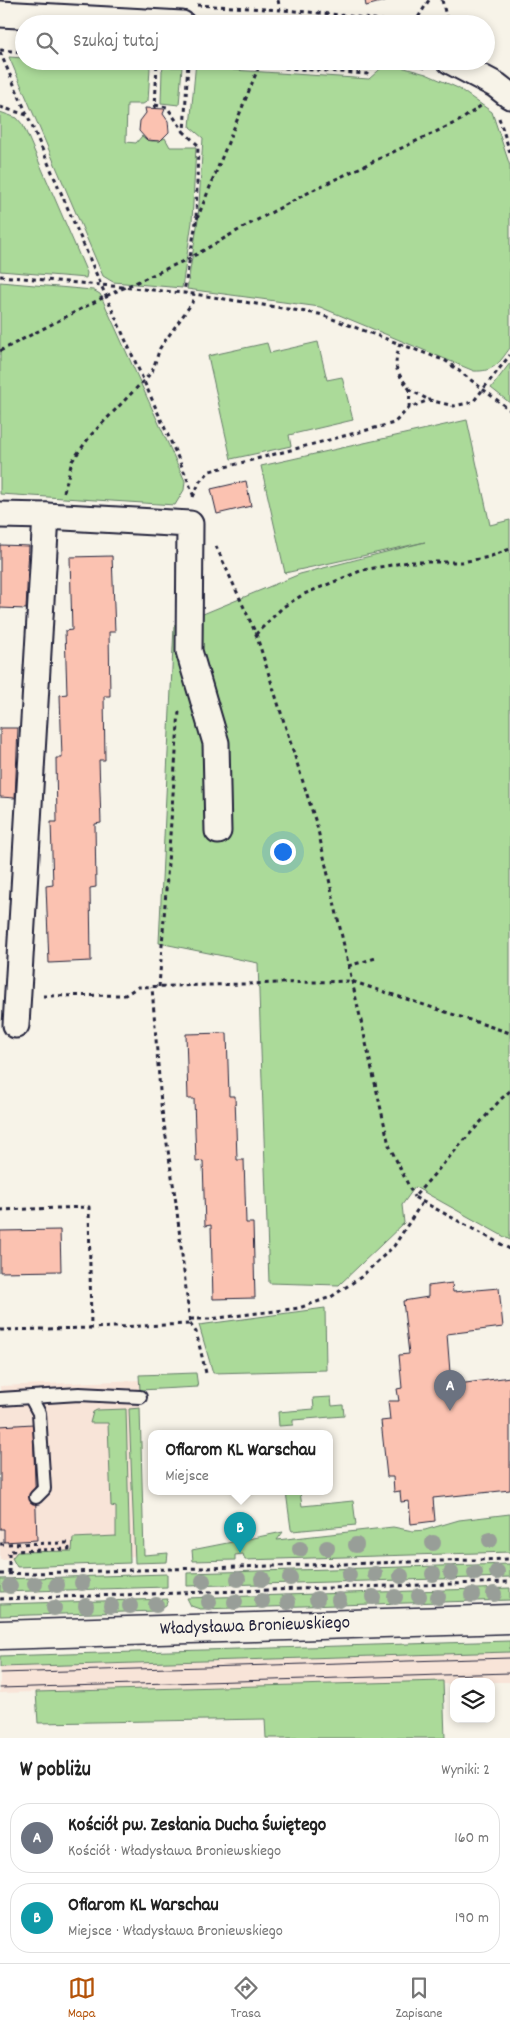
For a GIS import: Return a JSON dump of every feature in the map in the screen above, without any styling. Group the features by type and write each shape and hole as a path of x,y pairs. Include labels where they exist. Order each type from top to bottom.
{"main road":[{"name":"Władysława Broniewskiego","path":"0,1635 510,1619"}],"street":[{"path":"0,14 188,14"},
{"path":"467,70 496,85 499,104"},
{"path":"0,515 53,516 190,524 190,651 216,743 218,831"},
{"path":"16,1025 53,516"}],"lane":[{"path":"0,1399 79,1394 140,1397"},
{"path":"30,1398 39,1413 44,1489 36,1498"}],"path":[{"path":"278,0 280,10"},
{"path":"420,15 429,0"},
{"path":"442,0 446,15"},
{"path":"188,14 280,10 348,15"},
{"path":"15,52 0,52 187,478 197,505"},
{"path":"157,70 155,107 167,107 184,132 198,145 196,222 184,292"},
{"path":"184,132 188,70"},
{"path":"196,222 257,70"},
{"path":"313,70 367,74 370,70"},
{"path":"0,351 106,296 190,258 244,226 319,187 499,104 510,152"},
{"path":"0,107 28,116"},
{"path":"0,276 184,292 319,314 446,361 510,410"},
{"path":"53,516 72,461 91,435 152,372 160,348 192,303 194,294"},
{"path":"400,343 395,363 400,376 410,390 429,400 454,406 473,402 510,355"},
{"path":"409,408 410,390"},
{"path":"193,496 200,481 210,472 394,423 409,408 429,400"},
{"path":"213,540 256,634 317,826 389,1145 414,1197 510,1248"},
{"path":"256,634 283,608 304,594 363,570 408,562 462,562 489,557 510,549"},
{"path":"159,987 180,705"},
{"path":"348,966 376,958"},
{"path":"18,996 125,995 138,987 351,981 510,1032"},
{"path":"152,987 161,1104 176,1203 190,1324 196,1332 206,1373"},
{"path":"414,1197 500,1099 510,1092"},
{"path":"190,1319 210,1319 299,1308 331,1297 361,1278 394,1246 422,1201"},
{"path":"0,1210 90,1207 91,1328"},
{"path":"0,1330 190,1324"},
{"path":"0,1544 68,1543 69,1549 9,1551 9,1574"},
{"path":"0,1574 510,1559"},
{"path":"0,1600 510,1582"}],"shaded area":[{"path":"140,1380 144,1556 0,1560 0,1386"},
{"path":"510,1652 510,1682 495,1682 495,1678 450,1678 450,1684 443,1684 443,1681 0,1693 0,1667"}],"green space":[{"path":"9,57 15,57 15,70 150,70 148,101 143,104 127,104 126,142 136,143 142,136 147,140 153,141 165,138 170,147 196,147 192,222 182,288 113,282 103,276"},
{"path":"162,70 182,70 179,105 161,103"},
{"path":"195,70 233,70 369,79 379,70 412,70 458,88 492,112 510,166 510,348 495,366 487,370 474,371 320,307 187,289 198,220 203,138 190,127"},
{"path":"0,112 17,118 23,125 87,273 86,278 0,271"},
{"path":"0,282 93,290 100,294 185,481 184,490 175,505 0,494"},
{"path":"318,342 327,380 342,377 353,420 289,435 291,446 231,459 208,356 267,343 270,353"},
{"path":"510,363 510,403 491,388"},
{"path":"467,420 490,525 510,520 510,1240 415,1187 402,1205 404,1223 339,1285 269,1283 258,963 159,943 174,626 300,574 425,542 285,573 261,466"},
{"path":"325,1308 326,1370 213,1373 199,1325"},
{"path":"196,1373 198,1387 140,1390 139,1375"},
{"path":"331,1397 332,1406 343,1405 344,1416 293,1420 293,1425 279,1426 278,1412 314,1409 313,1398"},
{"path":"140,1408 144,1555 168,1553 167,1562 135,1563 129,1409"},
{"path":"126,1409 130,1563 17,1567 12,1558 17,1552 72,1551 73,1538 116,1536 116,1507 111,1506 108,1423 90,1423 93,1412 97,1410"},
{"path":"286,1495 300,1495 302,1506 353,1501 356,1525 292,1531"},
{"path":"510,1514 510,1552 245,1560 243,1554 235,1555 235,1560 193,1561 192,1550 283,1532 277,1540 393,1527 413,1531 425,1530 459,1520"},
{"path":"510,1564 510,1577 187,1586 187,1573"},
{"path":"167,1574 167,1587 0,1592 0,1579"},
{"path":"510,1588 510,1600 200,1609 191,1606 187,1598"},
{"path":"168,1599 166,1605 156,1611 0,1616 0,1604"},
{"path":"510,1641 510,1652 0,1667 0,1656"},
{"path":"443,1681 445,1738 266,1738 265,1719 38,1723 36,1692"}],"building":[{"path":"365,0 388,0 366,6"},
{"path":"145,108 165,109 163,114 168,121 169,132 160,141 147,140 139,131 140,121 146,113"},
{"path":"246,481 251,506 217,514 211,489"},
{"path":"0,545 29,546 26,609 0,608"},
{"path":"112,556 115,632 109,632 110,696 104,696 105,760 99,760 101,823 95,824 96,887 90,888 91,961 49,963 46,886 53,885 51,822 57,822 56,758 62,758 60,695 67,694 65,631 72,630 70,557"},
{"path":"0,728 18,728 15,798 0,797"},
{"path":"227,1033 229,1096 235,1096 237,1160 244,1160 246,1223 253,1223 255,1298 213,1299 211,1225 205,1226 203,1161 196,1162 194,1099 188,1099 186,1034"},
{"path":"60,1230 61,1271 0,1272 0,1231"},
{"path":"452,1283 453,1292 499,1288 503,1327 447,1334 451,1385 510,1377 510,1490 433,1498 435,1521 411,1524 409,1501 401,1502 400,1491 394,1492 393,1477 387,1477 381,1421 390,1420 388,1401 399,1401 397,1389 402,1388 399,1355 409,1354 403,1301 428,1297 428,1286"},
{"path":"33,1424 37,1540 4,1542 4,1529 0,1529 0,1426"}],"tram line":[{"path":"0,1673 510,1658"},
{"path":"0,1688 510,1673"}],"place":[{"name":"Kościół pw. Zesłania Ducha Świętego","path":"450,1411"},
{"name":"Ofiarom KL Warschau","path":"240,1553"}]}
